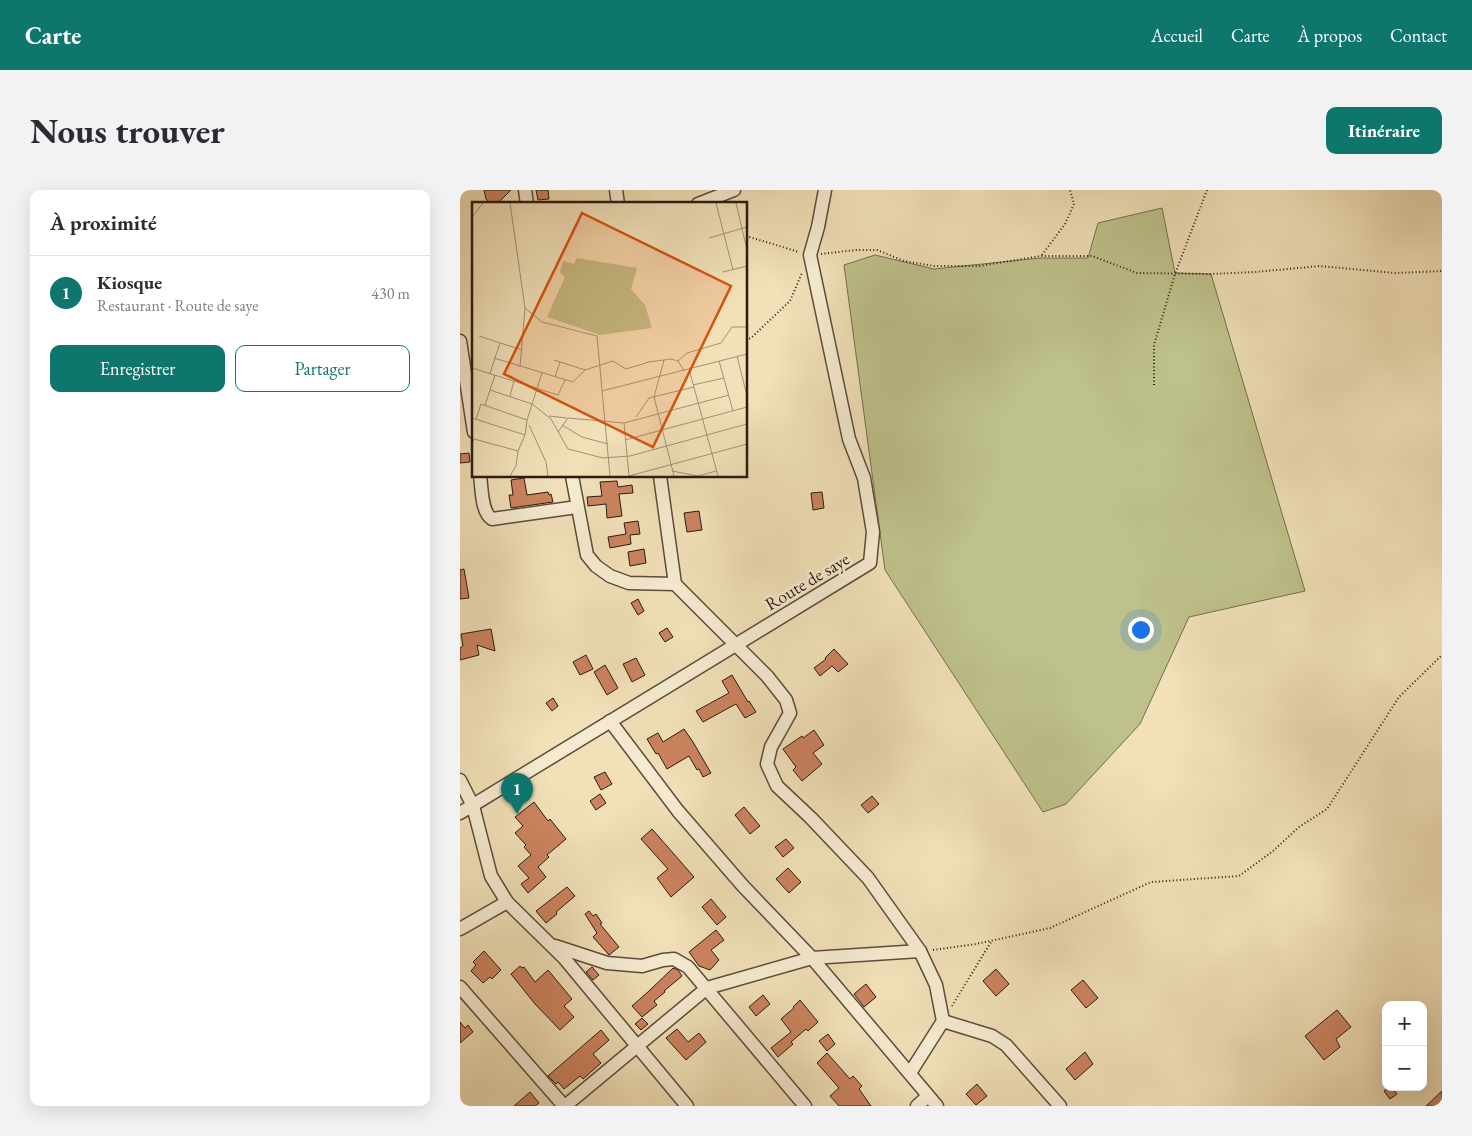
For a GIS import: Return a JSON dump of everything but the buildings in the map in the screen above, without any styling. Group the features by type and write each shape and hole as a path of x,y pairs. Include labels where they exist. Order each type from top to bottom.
{"street":[{"path":"703,202 734,190"},
{"name":"Route de saye","path":"460,813 870,563 873,532 864,478 848,439 810,255 825,190"},
{"path":"460,341 472,420"},
{"path":"480,478 485,510 492,519 577,507"},
{"path":"572,478 587,555 596,566 610,576 629,583 675,584"},
{"path":"660,478 675,584 767,676 786,700 790,713 770,747 767,764 778,786 868,878 920,951 936,985 943,1021 910,1073"},
{"path":"610,721 678,811 743,886 812,958 933,1101 917,1106"},
{"path":"460,780 473,806 491,876 506,902 564,958 687,1106"},
{"path":"460,928 506,902"},
{"path":"552,945 607,963 642,966 674,959 688,967 805,1106"},
{"path":"460,987 565,1106 706,988 812,958 920,951"},
{"path":"943,1021 992,1036 1006,1045 1060,1106"}],"path":[{"path":"1041,256 1064,224 1074,204 1070,190"},
{"path":"1154,386 1154,345 1175,274 1207,190"},
{"path":"748,237 810,255 856,250 877,250 904,261 934,266 979,266 1041,256 1092,256 1137,273 1255,272 1320,266 1394,273 1442,271"},
{"path":"748,339 790,301 810,255"},
{"path":"920,951 976,944 1050,928 1151,882 1238,876 1273,852 1299,827 1327,808 1399,697 1442,655"},
{"path":"943,1021 992,941"}],"green space":[{"path":"1162,208 1175,273 1211,274 1305,591 1189,617 1140,724 1066,804 1043,812 885,570 844,265 875,255 934,269 1040,258 1088,258 1098,223"}],"place":[{"name":"Kiosque","path":"517,814"}]}
